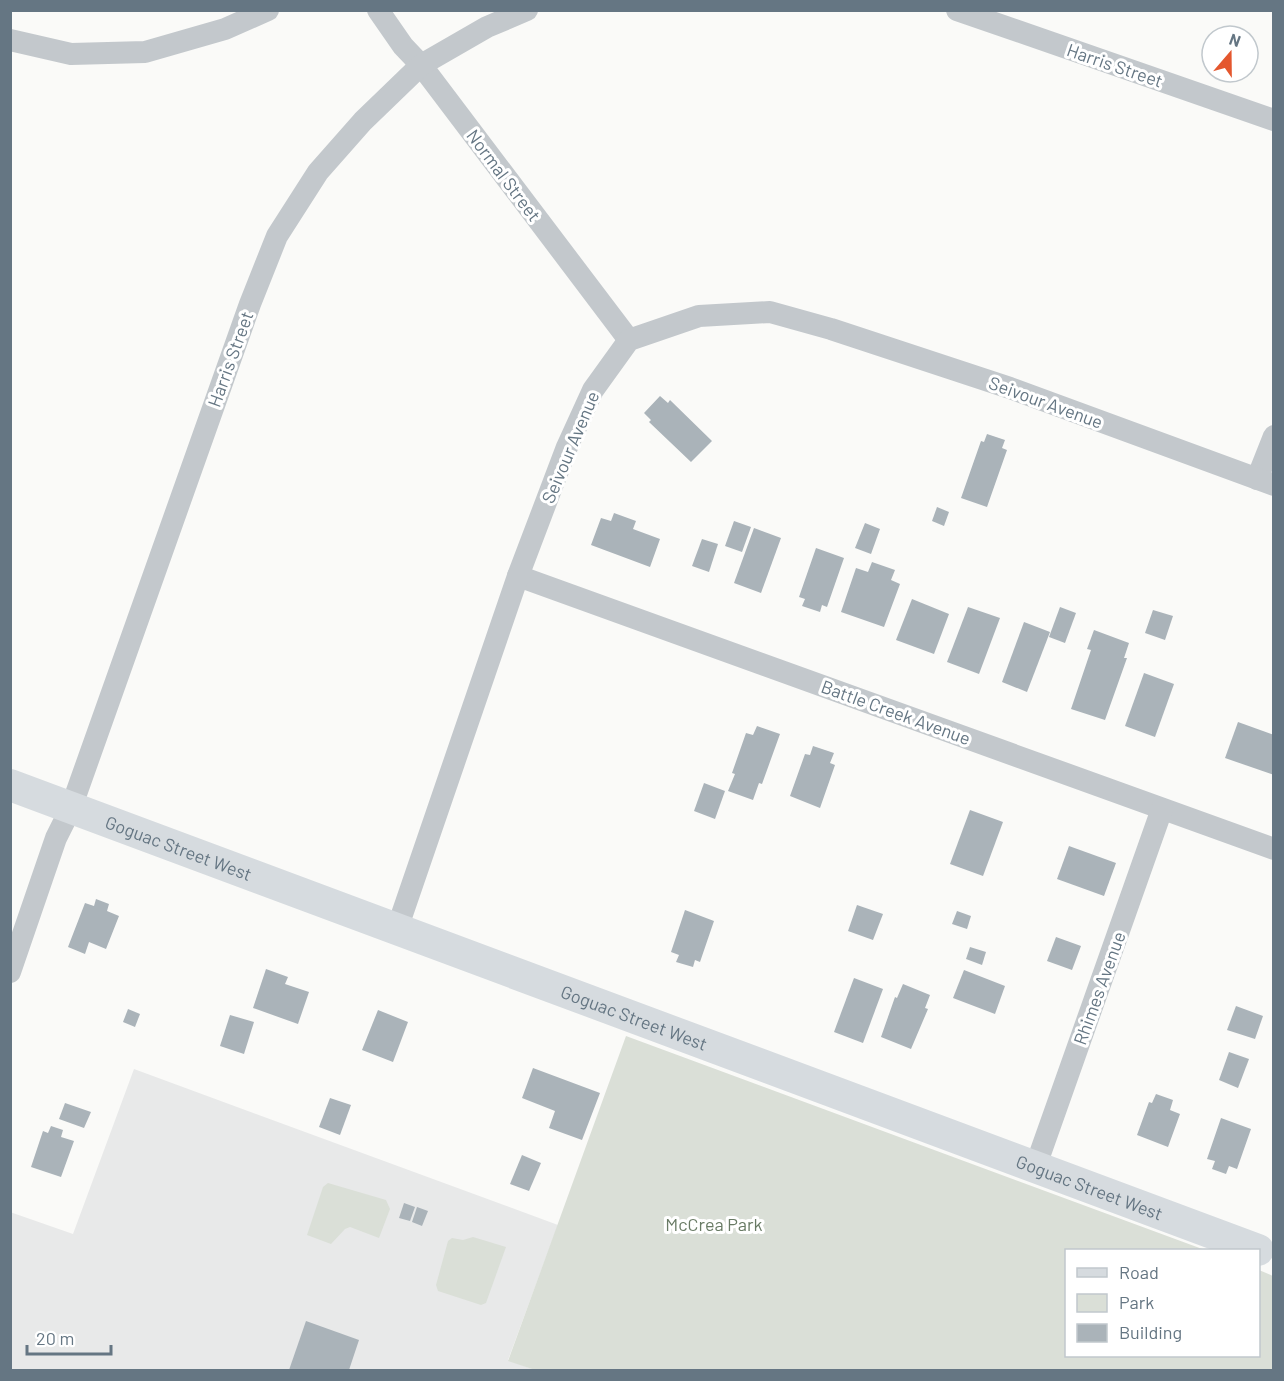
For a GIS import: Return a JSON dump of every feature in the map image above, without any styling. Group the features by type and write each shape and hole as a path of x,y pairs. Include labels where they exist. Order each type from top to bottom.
{"street":[{"path":"10,40 71,54 145,52 225,29 268,10"},
{"name":"Normal Street","path":"378,10 403,46 421,65 629,340"},
{"name":"Harris Street","path":"10,972 56,838 71,808 246,315 277,236 318,172 363,121 421,65 487,27 527,10"},
{"name":"Harris Street","path":"957,10 1274,120"},
{"name":"Seivour Avenue","path":"397,929 518,576 567,447 593,390 629,340 699,316 770,312 831,329 1010,388 1265,482"},
{"path":"1265,482 1274,436"},
{"name":"Battle Creek Avenue","path":"518,576 1274,849"},
{"name":"Goguac Street West","path":"10,785 1253,1249"},
{"name":"Rhimes Avenue","path":"1035,1168 1162,809"}],"shaded area":[{"path":"134,1069 558,1225 508,1360 535,1370 11,1370 10,1212 73,1234"}],"green space":[{"name":"McCrea Park","path":"626,1036 1202,1249 1065,1249 1065,1357 1260,1357 1260,1270 1273,1276 1273,1370 535,1370 508,1361"},
{"path":"328,1183 386,1200 390,1209 379,1238 350,1227 345,1229 331,1244 307,1235 323,1187"},
{"path":"473,1237 506,1247 486,1303 481,1305 438,1291 436,1285 448,1241 452,1238 463,1240"}],"building":[{"path":"660,396 668,403 670,400 712,441 691,462 649,422 651,420 644,413"},
{"path":"987,434 1005,440 1002,448 1007,450 987,507 961,498 981,441 984,442"},
{"path":"937,507 949,512 944,526 932,521"},
{"path":"614,513 636,521 633,529 660,539 650,567 591,545 601,518 611,521"},
{"path":"734,521 751,527 742,552 725,546"},
{"path":"865,523 880,529 871,554 855,548"},
{"path":"754,528 781,538 761,593 734,583"},
{"path":"702,539 718,544 709,572 692,566"},
{"path":"816,548 844,558 827,607 822,605 820,612 802,606 805,599 799,597"},
{"path":"872,562 895,570 891,580 900,584 884,627 841,612 856,568 868,572"},
{"path":"912,599 949,614 934,654 896,640"},
{"path":"968,607 1000,618 979,674 947,662"},
{"path":"1060,607 1076,613 1065,643 1049,637"},
{"path":"1153,610 1173,616 1165,640 1145,633"},
{"path":"1024,622 1050,632 1027,692 1002,682"},
{"path":"1094,630 1129,643 1124,658 1127,658 1105,720 1071,709 1091,650 1087,649"},
{"path":"1144,673 1174,684 1155,737 1125,726"},
{"path":"1238,722 1274,735 1274,775 1225,758"},
{"path":"757,726 780,734 762,784 759,783 753,800 728,791 746,733 753,735"},
{"path":"813,746 834,753 830,763 835,765 820,808 790,796 805,754 810,755"},
{"path":"704,783 725,791 715,819 694,811"},
{"path":"970,810 1003,822 983,876 950,864"},
{"path":"1069,846 1116,863 1104,896 1057,879"},
{"path":"96,899 109,904 107,911 119,916 106,949 89,942 85,954 68,947 85,903 94,906"},
{"path":"857,905 883,914 873,940 848,931"},
{"path":"685,910 714,921 700,962 695,960 693,967 676,962 679,955 671,952"},
{"path":"957,911 971,916 967,929 952,924"},
{"path":"1056,937 1081,946 1072,970 1047,961"},
{"path":"970,947 986,952 982,965 966,959"},
{"path":"266,969 288,977 285,984 309,992 298,1024 253,1008"},
{"path":"964,970 1005,986 995,1014 953,998"},
{"path":"854,978 883,989 863,1043 834,1032"},
{"path":"903,984 930,995 925,1008 928,1009 911,1049 881,1037 895,997 897,998"},
{"path":"1236,1006 1263,1016 1255,1039 1227,1030"},
{"path":"128,1009 140,1014 135,1027 123,1022"},
{"path":"378,1010 408,1022 393,1062 362,1050"},
{"path":"230,1015 254,1022 244,1054 220,1046"},
{"path":"1229,1052 1249,1059 1238,1088 1219,1080"},
{"path":"533,1068 600,1093 582,1140 549,1128 555,1111 522,1098"},
{"path":"1156,1094 1173,1100 1170,1110 1180,1114 1168,1147 1137,1135 1149,1102 1152,1103"},
{"path":"330,1098 351,1105 340,1135 319,1127"},
{"path":"65,1103 91,1112 84,1128 59,1119"},
{"path":"1221,1118 1251,1129 1237,1169 1229,1166 1226,1174 1212,1169 1215,1161 1207,1159"},
{"path":"51,1126 63,1130 61,1137 74,1141 61,1177 31,1167 43,1131 48,1133"},
{"path":"522,1155 541,1163 529,1191 510,1184"},
{"path":"404,1203 415,1207 410,1221 399,1218"},
{"path":"417,1207 428,1211 422,1226 412,1222"},
{"path":"306,1321 359,1340 349,1370 289,1370"}]}
